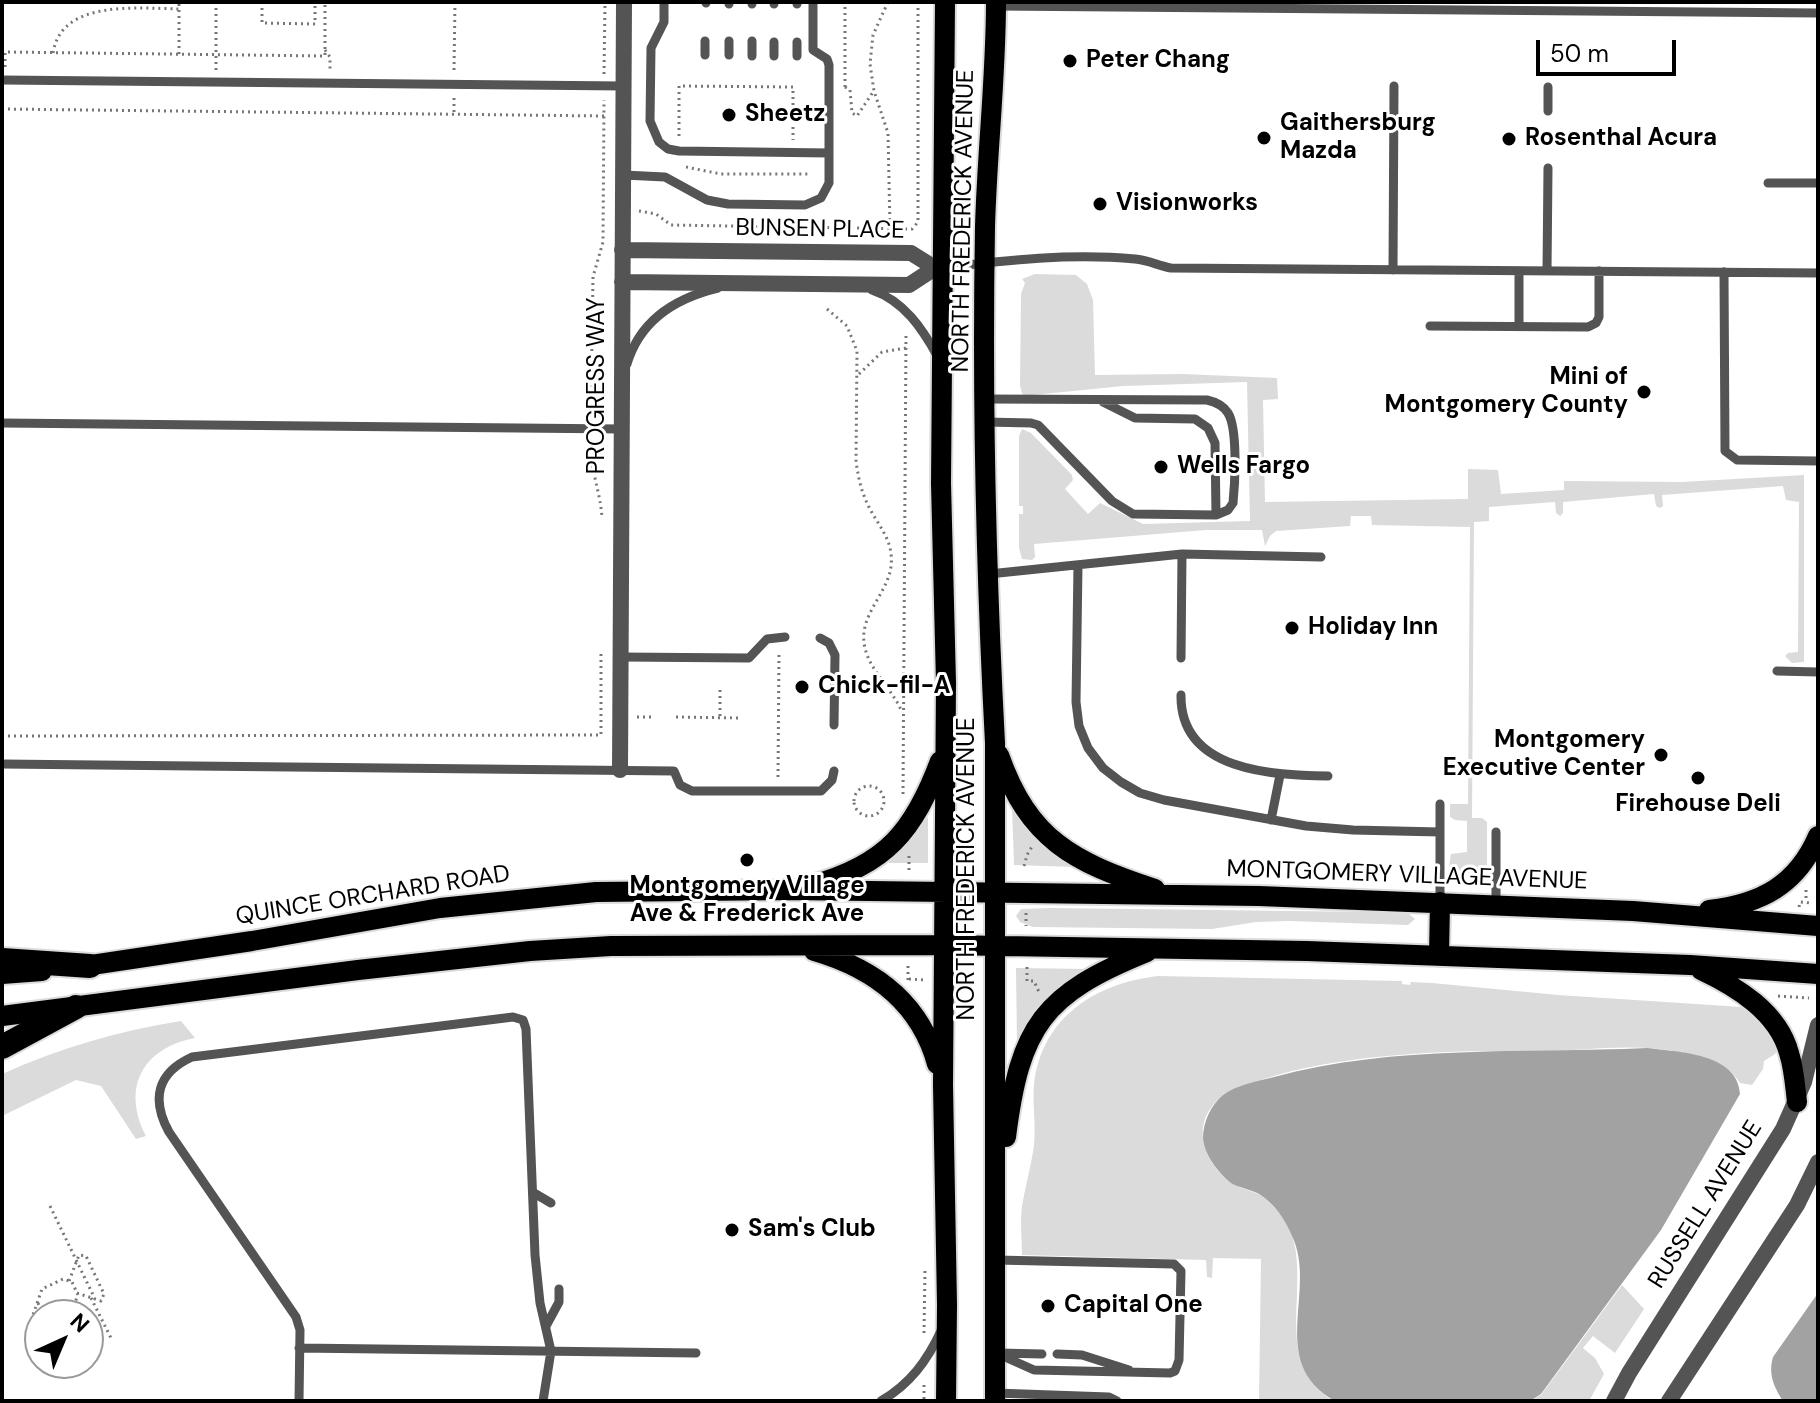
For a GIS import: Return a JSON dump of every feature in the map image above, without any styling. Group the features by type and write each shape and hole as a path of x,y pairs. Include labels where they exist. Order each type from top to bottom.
{"highway":[{"path":"2,960 90,966"},
{"path":"2,1047 76,1007"}],"main road":[{"name":"NORTH FREDERICK AVENUE","path":"945,2 939,268 946,683 943,945 946,1401"},
{"name":"NORTH FREDERICK AVENUE","path":"995,1397 995,743 986,422 986,262 996,4"},
{"path":"995,743 1010,786 1044,834 1089,863 1174,895"},
{"path":"791,890 843,876 869,864 891,846 913,820 945,750"},
{"path":"1676,914 1722,909 1760,898 1789,881 1800,870 1818,836"},
{"name":"QUINCE ORCHARD ROAD","path":"2,974 90,966 440,908 596,892 791,890 994,894"},
{"name":"MONTGOMERY VILLAGE AVENUE","path":"994,894 1174,895 1496,904 1818,926"},
{"path":"1439,956 1440,902"},
{"path":"791,945 839,959 874,976 892,990 909,1006 924,1028 943,1085"},
{"path":"2,1016 290,978 530,951 611,946 1157,948 1690,965 1818,974"},
{"path":"996,1229 1011,1103 1020,1063 1035,1029 1050,1007 1074,988 1157,948"},
{"path":"1690,965 1725,981 1771,1018 1782,1033 1789,1051 1797,1102"}],"street":[{"name":"PROGRESS WAY","path":"620,770 622,250 631,176 623,86 624,2"},
{"name":"BUNSEN PLACE","path":"622,250 911,253 939,268"},
{"name":"BUNSEN PLACE","path":"622,282 909,285 939,268"},
{"name":"RUSSELL AVENUE","path":"1621,1399 1783,1129 1797,1102 1818,1025"},
{"path":"1669,1401 1776,1239 1818,1162"}],"lane":[{"path":"664,2 664,22 650,52 650,121 659,142 668,149 679,151 829,153"},
{"path":"631,176 665,177 714,202 805,205 821,198 826,191 829,153 829,65 827,59 813,50 813,2"},
{"path":"996,4 1426,6 1818,13"},
{"path":"705,41 705,55"},
{"path":"729,41 729,55"},
{"path":"752,41 752,56"},
{"path":"774,42 774,56"},
{"path":"797,42 797,56"},
{"path":"4,75 623,86"},
{"path":"1393,270 1394,86"},
{"path":"1548,87 1548,111"},
{"path":"1547,271 1548,168"},
{"path":"1768,183 1818,183"},
{"path":"939,268 1019,258 1132,259 1171,268 1818,273"},
{"path":"1519,271 1519,326"},
{"path":"1430,326 1588,327 1596,323 1599,317 1599,271"},
{"path":"1724,272 1725,451 1737,460 1818,461"},
{"path":"622,383 637,340 660,314 689,296 739,283"},
{"path":"857,284 881,293 907,312 925,334 942,364"},
{"path":"986,399 1207,400 1224,408 1233,428 1234,500 1228,510 1216,515 1133,514 1110,499 1038,425 986,422"},
{"path":"1099,399 1135,418 1195,419 1208,428 1215,443 1216,515"},
{"path":"2,423 621,429"},
{"path":"989,574 1182,554 1321,557"},
{"path":"1181,658 1182,554"},
{"path":"1078,565 1076,702 1079,726 1088,748 1121,782 1140,793 1164,800 1271,820 1330,829 1440,832"},
{"path":"620,657 749,658 765,640 782,637"},
{"path":"820,638 829,643 835,655 834,725"},
{"path":"1777,671 1818,672"},
{"path":"1181,695 1184,718 1190,730 1208,749 1243,768 1280,775 1328,776"},
{"path":"2,764 674,771 680,785 692,791 778,792 821,791 832,780 834,771"},
{"path":"1271,820 1280,775"},
{"path":"1440,804 1440,902"},
{"path":"1496,832 1496,904"},
{"path":"299,1401 299,1326 293,1312 162,1120 158,1108 162,1083 178,1063 192,1057 518,1018 526,1027 535,1255 540,1303 551,1351 543,1401"},
{"path":"534,1193 551,1203"},
{"path":"995,1353 1034,1370 1164,1375 1175,1371 1178,1366 1181,1271 1176,1265 996,1260"},
{"path":"546,1326 559,1302 559,1289"},
{"path":"881,1401 911,1380 947,1317"},
{"path":"299,1348 696,1353"},
{"path":"995,1353 1042,1354"},
{"path":"1057,1354 1082,1355 1139,1374"},
{"path":"995,1397 1109,1397 1117,1401"}],"path":[{"path":"179,2 179,54"},
{"path":"216,2 216,75"},
{"path":"262,2 262,23 315,24 315,2"},
{"path":"4,75 5,52 325,56 325,2"},
{"path":"454,114 455,2"},
{"path":"604,74 605,2"},
{"path":"845,2 843,87 849,88 854,115 859,114 874,91"},
{"path":"888,2 873,35 870,64 874,91 888,133 890,228"},
{"path":"631,176 639,211 656,214 671,225 912,229 918,222 918,2"},
{"path":"53,53 62,27 86,10 179,9"},
{"path":"315,9 325,9"},
{"path":"325,50 330,57 330,76"},
{"path":"793,174 793,87 679,86 679,163 721,174 793,174 809,174"},
{"path":"591,405 593,277 603,242 604,96"},
{"path":"2,109 604,116"},
{"path":"827,309 847,326 853,338 859,374 856,462 859,480 865,499 890,545 892,558 884,588 865,622 863,643 867,655 903,714"},
{"path":"903,795 906,327"},
{"path":"859,374 882,352 906,348"},
{"path":"591,448 592,470 601,499 602,523"},
{"path":"778,792 776,718 782,637"},
{"path":"2,736 601,735 602,644"},
{"path":"720,688 720,718"},
{"path":"637,717 655,717"},
{"path":"676,717 740,718"},
{"path":"869,786 882,792 884,807 877,815 867,817 855,808 854,798 859,789 869,786"},
{"path":"1024,866 1027,855 1038,839"},
{"path":"909,893 910,864"},
{"path":"1800,902 1811,903"},
{"path":"1026,909 1026,926"},
{"path":"908,967 909,945"},
{"path":"1027,967 1027,981"},
{"path":"908,979 929,980"},
{"path":"1014,981 1034,981 1045,1002"},
{"path":"1796,996 1809,998"},
{"path":"50,1206 93,1299"},
{"path":"69,1281 79,1255 86,1256 104,1294 102,1299"},
{"path":"924,1401 925,1258"},
{"path":"86,1280 95,1276"},
{"path":"38,1299 42,1289 63,1279 69,1281 77,1293 93,1299"},
{"path":"76,1299 77,1293"},
{"path":"104,1323 111,1338"}],"shaded area":[{"path":"1035,274 1076,275 1087,284 1093,300 1095,375 1183,374 1277,378 1278,399 1263,400 1265,502 1468,499 1468,469 1498,470 1501,494 1564,490 1564,481 1682,482 1804,475 1804,662 1792,663 1785,656 1798,652 1799,502 1786,500 1783,486 1662,495 1663,506 1660,508 1656,506 1654,494 1563,502 1560,516 1556,513 1555,502 1489,507 1489,521 1474,522 1472,818 1482,818 1487,822 1487,875 1469,874 1449,867 1451,854 1467,852 1467,821 1450,817 1450,804 1468,804 1470,527 1372,525 1371,516 1351,516 1350,526 1276,531 1265,546 1262,530 1206,530 1034,544 1035,557 1032,560 1022,559 1019,548 1019,514 1023,514 1023,506 1019,506 1019,436 1022,429 1031,433 1072,475 1073,480 1065,489 1088,514 1100,503 1143,524 1250,521 1247,382 1123,386 1023,396 1020,386 1021,294 1025,283 1022,279"},
{"path":"1012,806 1077,867 1014,865"},
{"path":"925,817 928,818 928,863 889,863 889,858"},
{"path":"1021,909 1372,912 1409,914 1415,919 1408,925 1289,921 1256,922 1212,929 1033,927 1020,922 1016,916"},
{"path":"1016,968 1087,969 1044,1002 1017,1043"},
{"path":"1158,976 1402,981 1402,984 1410,985 1411,982 1432,983 1742,1007 1763,1024 1778,1048 1764,1061 1763,1069 1752,1085 1740,1083 1729,1070 1708,1059 1665,1050 1628,1048 1459,1051 1369,1058 1289,1072 1225,1094 1212,1106 1205,1119 1203,1137 1207,1154 1223,1176 1233,1184 1265,1198 1287,1224 1295,1247 1297,1268 1296,1332 1299,1352 1305,1371 1316,1387 1334,1401 1259,1401 1261,1259 1213,1258 1212,1278 1207,1277 1206,1260 1022,1255 1022,1206 1034,1143 1034,1084 1039,1060 1048,1040 1060,1022 1094,996 1114,986"},
{"path":"181,1021 195,1038 177,1043 150,1060 137,1086 139,1118 146,1136 136,1139 101,1086 76,1080 2,1116 2,1074 90,1042"},
{"path":"1647,1048 1690,1054 1718,1062 1737,1080 1740,1094 1661,1230 1541,1394 1530,1401 1335,1401 1314,1385 1303,1367 1298,1346 1300,1279 1292,1236 1270,1202 1226,1179 1212,1163 1206,1150 1204,1126 1219,1099 1234,1089 1255,1082 1366,1059 1459,1052"},
{"path":"1622,1285 1644,1309 1615,1353 1593,1336 1583,1348 1595,1358 1604,1374 1589,1401 1530,1401 1541,1395"},
{"path":"1818,1293 1818,1401 1783,1401 1773,1380 1773,1357"}],"place":[{"name":"Peter Chang","path":"1070,61"},
{"name":"Sheetz","path":"729,115"},
{"name":"Gaithersburg Mazda","path":"1264,138"},
{"name":"Rosenthal Acura","path":"1509,139"},
{"name":"Visionworks","path":"1100,204"},
{"name":"Mini of Montgomery County","path":"1644,392"},
{"name":"Wells Fargo","path":"1161,467"},
{"name":"Holiday Inn","path":"1292,628"},
{"name":"Chick-fil-A","path":"802,687"},
{"name":"Montgomery Executive Center","path":"1661,755"},
{"name":"Firehouse Deli","path":"1698,778"},
{"name":"Montgomery Village Ave & Frederick Ave","path":"747,860"},
{"name":"Sam's Club","path":"732,1230"},
{"name":"Capital One","path":"1048,1306"}]}
